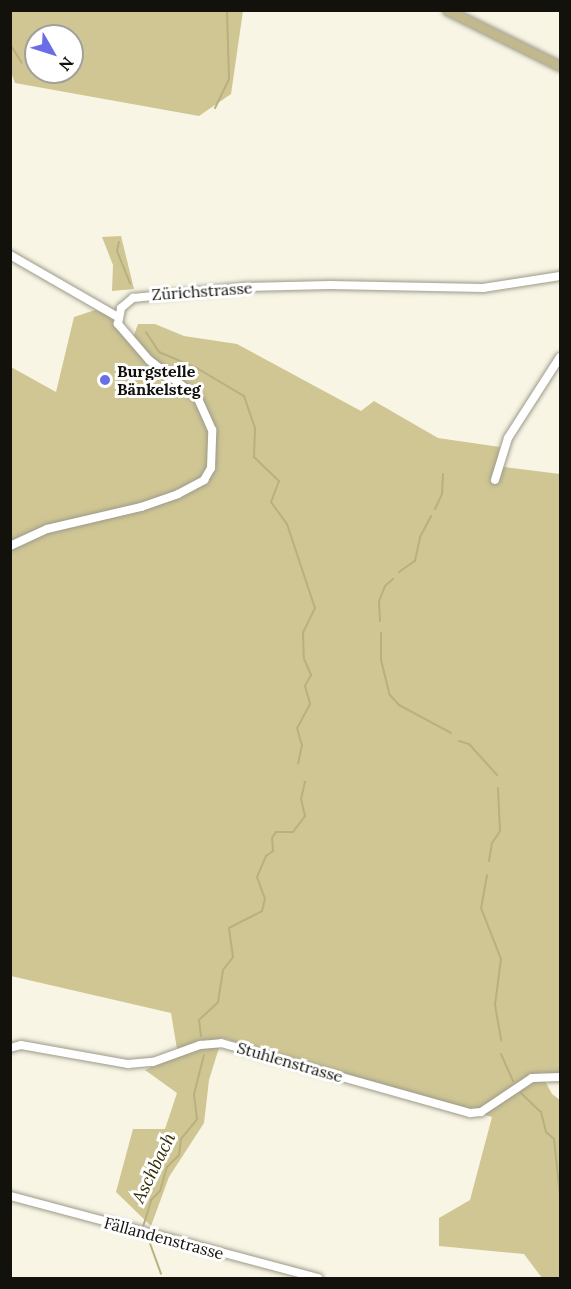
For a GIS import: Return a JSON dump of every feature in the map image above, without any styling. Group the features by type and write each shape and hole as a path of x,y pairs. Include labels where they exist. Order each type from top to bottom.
{"main road":[{"path":"447,10 560,64"}],"street":[{"path":"10,255 118,317 122,331 149,360 198,398 207,413 212,430 211,468 204,480 178,494 141,507 47,528 10,546"},
{"name":"Zürichstrasse","path":"118,317 128,300 143,296 330,285 483,288 561,276"},
{"path":"495,480 508,438 561,357"},
{"name":"Stuhlenstrasse","path":"10,1048 21,1045 128,1064 153,1062 200,1045 220,1043 470,1113 481,1112 532,1078 561,1077"},
{"name":"Fällandenstrasse","path":"10,1196 318,1278"}],"shaded area":[{"path":"11,10 243,11 231,94 199,116 15,83 11,72"},
{"path":"121,236 134,289 112,291 113,265 102,237"},
{"path":"95,310 109,316 131,343 138,324 155,324 184,336 237,344 361,411 374,401 438,438 500,447 496,466 560,474 560,1075 541,1073 552,1094 560,1100 560,1278 542,1278 524,1254 439,1246 439,1218 470,1200 492,1117 222,1038 209,1080 204,1123 169,1177 151,1226 116,1192 133,1129 165,1129 177,1093 145,1070 178,1055 171,1013 11,976 11,367 56,392 74,317"}],"waterway":[{"name":"Aschbach","path":"215,108 229,79 227,10"},
{"path":"10,44 22,63"},
{"name":"Aschbach","path":"119,242 117,251 130,284"},
{"name":"Aschbach","path":"146,332 159,352 195,367 244,396 255,428 254,457 279,481 271,502 287,524 315,608 303,633 304,659 311,675 305,686 310,704 297,728 302,745 298,764"},
{"path":"435,509 442,494 443,474"},
{"path":"399,572 415,561 420,537 431,516"},
{"path":"380,621 379,601 385,586 393,579"},
{"path":"381,633 381,660 390,695 399,705 451,733"},
{"path":"459,741 469,744 497,775"},
{"name":"Aschbach","path":"201,1036 199,1020 218,1002 223,970 233,957 229,928 262,911 265,899 257,877 266,856 273,851 272,838 276,832 293,832 305,816 301,799 305,781"},
{"path":"489,861 492,843 500,831 498,788"},
{"path":"487,875 481,908 501,959 495,1005 501,1040"},
{"path":"501,1054 513,1081"},
{"name":"Aschbach","path":"143,1227 151,1200 160,1191 167,1167 179,1155 181,1139 197,1119 194,1094 204,1055"},
{"path":"521,1093 541,1112 546,1132 554,1139 560,1195"},
{"name":"Aschbach","path":"148,1238 161,1274"}],"place":[{"name":"Burgstelle Bänkelsteg","path":"105,380"}]}
